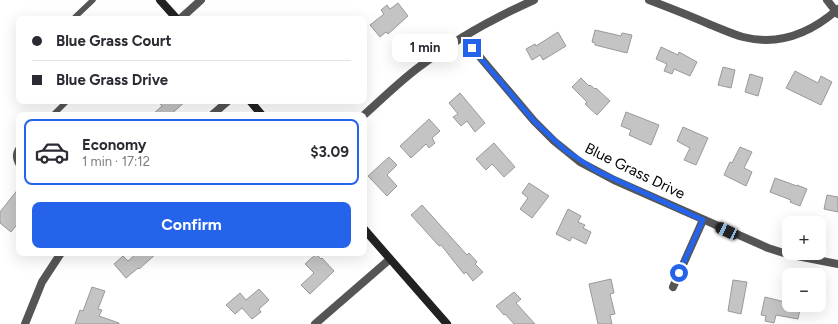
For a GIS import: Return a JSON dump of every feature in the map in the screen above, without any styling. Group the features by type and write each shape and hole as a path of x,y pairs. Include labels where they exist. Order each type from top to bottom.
{"street":[{"path":"160,0 174,16"},
{"path":"183,16 202,0"},
{"path":"367,112 418,67 463,37 534,0"},
{"path":"649,0 740,36 760,40 780,39 799,34 816,26 837,11 827,0"},
{"name":"Blue Grass Drive","path":"463,37 534,121 565,150 597,171 768,248 787,254 838,264"},
{"path":"215,112 225,104"},
{"path":"253,104 259,112"},
{"path":"673,287 703,220"},
{"path":"367,233 447,324"},
{"path":"25,324 42,282 59,256"},
{"path":"316,324 390,259"}],"lane":[{"path":"76,16 93,0"},
{"path":"56,112 64,104"}],"building":[{"path":"398,3 408,16 388,34 386,32 380,37 370,25 384,14 381,10 387,5 390,9"},
{"path":"595,30 621,36 622,33 632,35 627,53 595,45 595,43 592,42"},
{"path":"558,32 566,46 543,60 540,55 532,60 526,49 535,44 536,46"},
{"path":"661,47 678,55 679,52 697,62 690,76 674,69 672,74 664,71 667,64 656,59"},
{"path":"723,67 735,70 731,88 718,85"},
{"path":"795,71 818,83 821,76 832,82 821,105 786,88"},
{"path":"750,74 763,78 758,96 745,92"},
{"path":"581,78 589,86 590,85 595,89 596,88 610,101 597,115 585,104 587,102 572,87"},
{"path":"460,93 485,123 475,132 467,121 461,126 453,117 458,114 449,103"},
{"path":"160,104 183,104 173,112 155,112 162,106"},
{"path":"626,112 659,125 651,145 629,135 631,130 621,126"},
{"path":"429,119 440,131 432,138 435,143 429,148 426,144 411,158 400,146"},
{"path":"683,127 708,138 696,165 684,160 690,148 677,141"},
{"path":"494,143 515,167 504,177 492,164 486,170 476,159"},
{"path":"740,147 752,152 744,168 752,172 746,186 724,175 730,162 732,163"},
{"path":"389,157 397,165 387,175 397,186 387,196 368,176"},
{"path":"775,178 807,189 800,206 790,202 791,200 770,192"},
{"path":"529,183 549,196 532,218 520,209 528,198 522,193"},
{"path":"16,192 16,226 11,232 0,223 0,212"},
{"path":"827,195 838,197 838,212 824,209"},
{"path":"422,205 467,255 469,253 477,262 475,264 483,272 473,281 466,272 464,274 441,245 439,246 411,215"},
{"path":"568,209 581,216 578,222 585,225 583,228 591,232 586,244 572,237 570,241 556,234"},
{"path":"123,256 128,261 134,256 154,256 126,278 114,264"},
{"path":"314,256 318,256 321,259 322,258 334,271 310,294 301,285 314,273 305,264"},
{"path":"611,279 614,293 610,294 615,314 610,315 612,324 598,324 589,284"},
{"path":"733,280 747,282 741,314 728,311"},
{"path":"92,287 105,291 98,309 102,310 99,316 119,324 75,324 80,310 83,311"},
{"path":"259,289 269,300 259,309 261,312 252,319 242,308 235,314 226,305 240,293 246,300"},
{"path":"514,292 521,299 516,303 535,324 514,324 496,306"},
{"path":"765,297 782,301 782,312 800,312 798,319 776,315 774,323 765,321 766,316 761,315"}],"route":[{"path":"472,48 534,121 554,141 580,162 614,180 703,220 679,273"}]}
